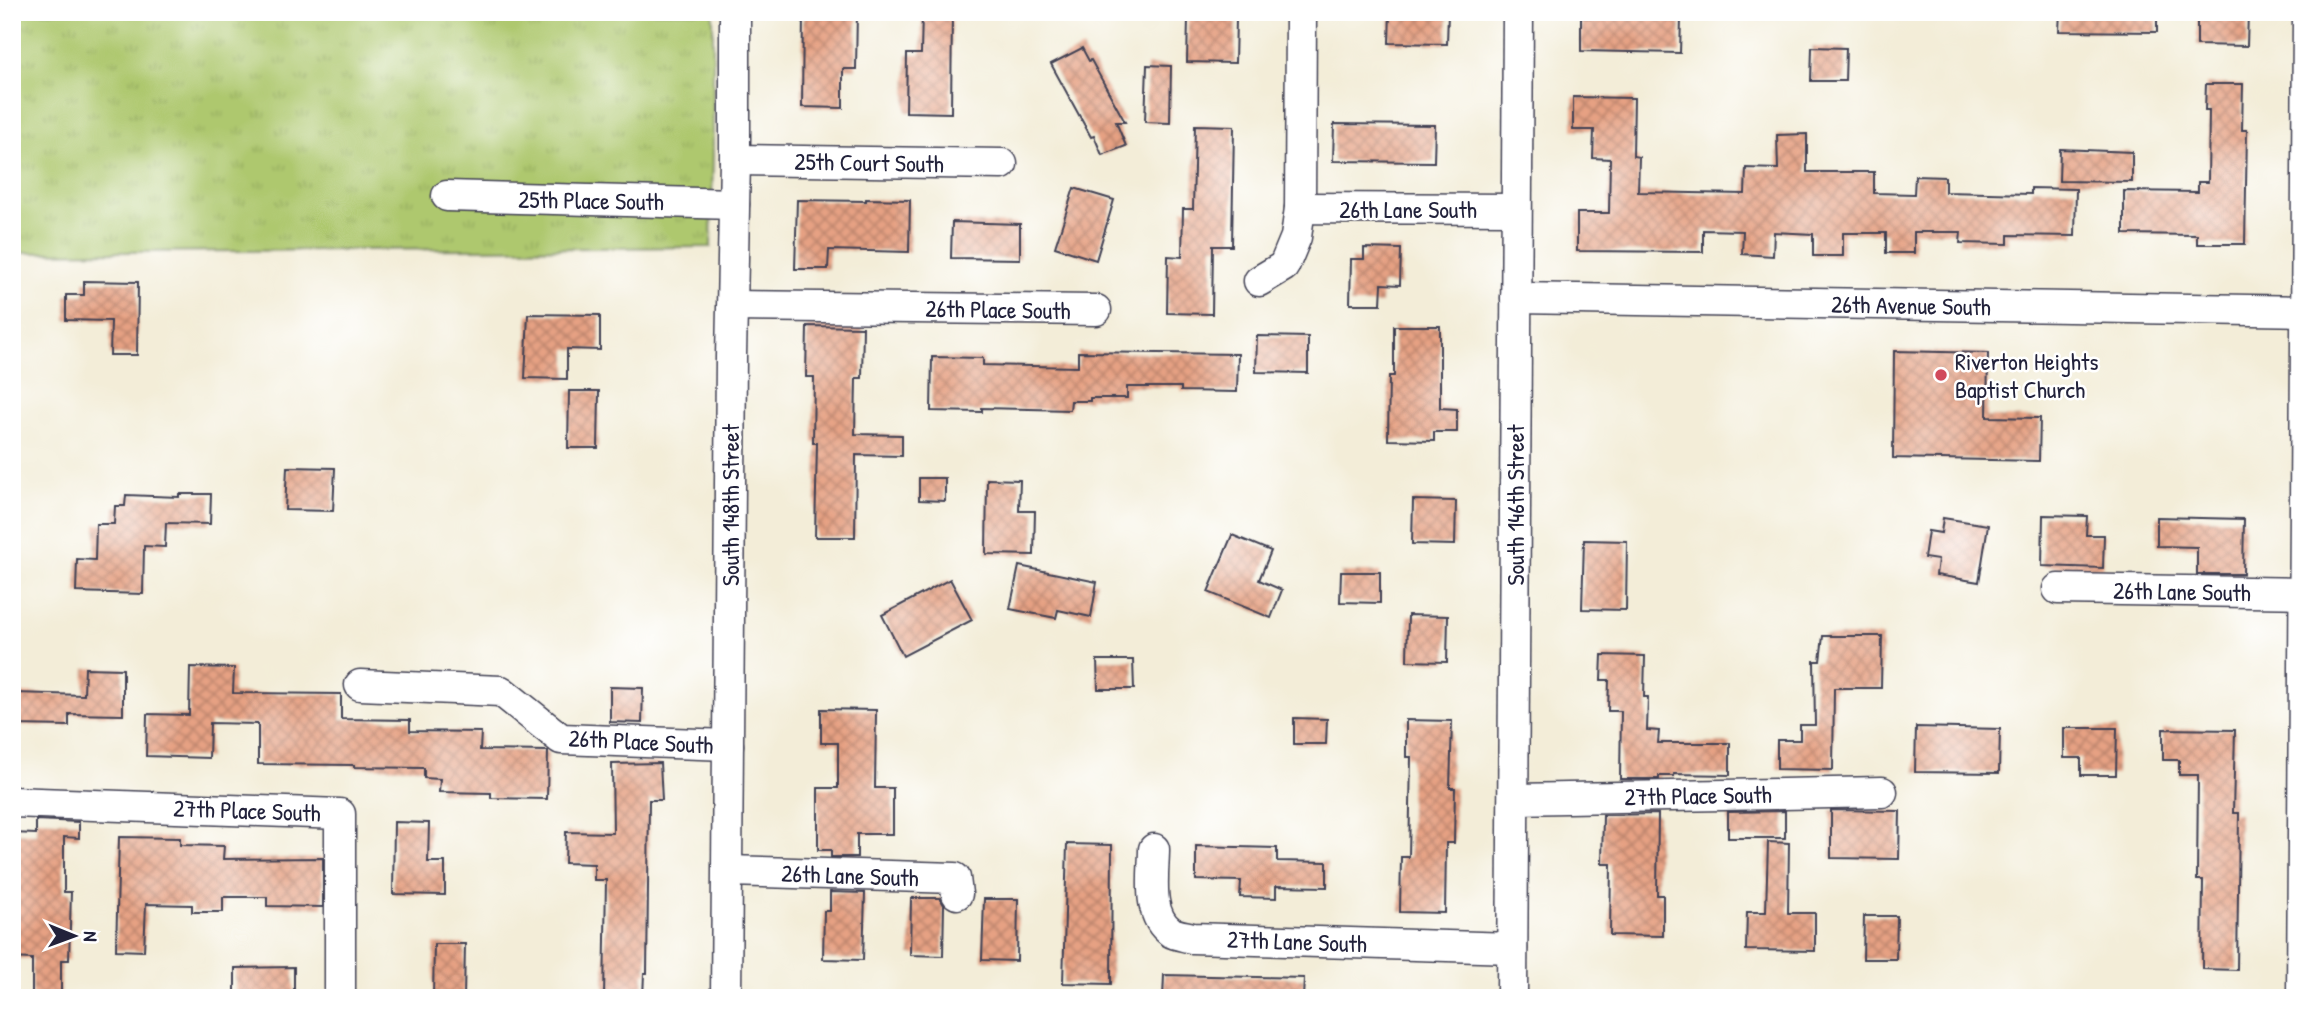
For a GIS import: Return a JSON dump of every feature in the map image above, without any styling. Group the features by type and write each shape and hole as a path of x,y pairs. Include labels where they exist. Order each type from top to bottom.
{"street":[{"name":"South 148th Street","path":"726,998 735,12"},
{"path":"1259,281 1284,266 1296,237 1300,208 1301,12"},
{"name":"South 146th Street","path":"1511,998 1518,12"},
{"path":"2302,998 2308,12"},
{"name":"25th Court South","path":"735,160 1002,164"},
{"name":"25th Place South","path":"447,197 734,204"},
{"name":"26th Lane South","path":"1300,208 1515,209"},
{"name":"26th Avenue South","path":"1516,298 2306,311"},
{"name":"26th Place South","path":"733,306 1096,310"},
{"name":"26th Lane South","path":"2059,590 2305,593"},
{"name":"26th Place South","path":"360,685 501,691 561,739 728,745"},
{"name":"27th Place South","path":"1514,799 1882,792"},
{"name":"27th Place South","path":"12,802 340,814 340,998"},
{"name":"27th Lane South","path":"1154,849 1153,903 1160,922 1172,933 1192,938 1512,948"},
{"name":"26th Lane South","path":"727,871 955,878 957,894"}],"green space":[{"path":"12,12 713,12 711,247 12,253"}],"building":[{"path":"803,12 857,12 856,69 843,69 843,108 802,107"},
{"path":"922,12 952,12 951,113 906,112 907,54 921,54"},
{"path":"1390,12 1448,12 1447,44 1389,43"},
{"path":"2060,12 2157,12 2157,32 2059,31"},
{"path":"2197,12 2248,12 2247,46 2197,45"},
{"path":"1581,17 1681,19 1680,53 1581,51"},
{"path":"1188,18 1236,19 1235,63 1187,62"},
{"path":"1812,47 1846,48 1845,81 1811,81"},
{"path":"1082,48 1125,122 1116,122 1126,146 1102,155 1094,136 1091,137 1051,64"},
{"path":"1147,65 1171,66 1170,123 1145,122"},
{"path":"2206,84 2243,84 2242,130 2247,130 2245,244 2197,244 2197,235 2124,234 2124,191 2198,192 2198,182 2208,182 2209,110 2205,110"},
{"path":"1573,97 1634,98 1633,156 1639,157 1638,192 1745,194 1746,168 1778,169 1777,135 1807,134 1807,172 1874,172 1874,193 1914,194 1915,176 1945,177 1945,192 2031,194 2031,188 2076,189 2075,236 2008,235 2008,244 1960,243 1961,232 1914,232 1914,253 1886,253 1886,233 1843,233 1843,256 1813,256 1813,234 1774,232 1773,256 1742,254 1743,231 1703,230 1703,252 1577,251 1577,213 1609,213 1610,159 1593,158 1594,130 1573,130"},
{"path":"1334,124 1435,125 1434,162 1333,161"},
{"path":"1195,125 1234,126 1232,246 1213,246 1212,314 1167,313 1168,256 1182,257 1183,209 1193,209"},
{"path":"2060,149 2132,152 2132,182 2059,181"},
{"path":"1074,188 1114,200 1096,260 1055,247"},
{"path":"797,200 910,200 909,252 829,250 828,269 795,269"},
{"path":"952,222 1020,224 1020,259 951,258"},
{"path":"1364,248 1401,249 1400,285 1382,284 1381,304 1350,304 1351,259 1364,259"},
{"path":"84,281 138,282 137,355 110,355 111,321 66,320 66,295 84,295"},
{"path":"528,314 600,315 600,350 567,349 567,379 525,378"},
{"path":"807,326 863,327 862,378 856,378 855,434 902,435 902,456 856,455 855,537 815,537 817,443 813,443 814,377 806,377"},
{"path":"1394,326 1440,326 1440,408 1457,409 1457,432 1434,432 1434,441 1388,440 1389,376 1394,376"},
{"path":"1257,336 1308,337 1308,373 1256,372"},
{"path":"1894,351 1988,353 1987,417 2040,418 2039,461 1893,458"},
{"path":"1078,352 1238,354 1237,392 1181,391 1181,387 1127,387 1127,398 1071,401 1070,410 982,408 982,412 931,411 932,357 983,358 983,365 1078,367"},
{"path":"569,391 599,391 598,448 568,448"},
{"path":"287,467 335,468 333,511 285,510"},
{"path":"919,478 945,478 945,501 919,500"},
{"path":"987,479 1020,480 1019,511 1035,511 1034,555 986,554"},
{"path":"179,494 211,494 210,524 166,523 165,547 144,546 143,594 76,592 77,559 95,560 96,524 114,524 115,506 125,506 126,495 179,497"},
{"path":"1413,500 1456,501 1455,545 1412,544"},
{"path":"2043,515 2087,516 2086,535 2104,535 2103,568 2042,566"},
{"path":"2157,517 2244,519 2243,574 2197,574 2197,547 2157,546"},
{"path":"1943,518 1988,525 1979,582 1936,575 1938,560 1924,558 1928,531 1941,533"},
{"path":"1232,535 1271,551 1259,580 1282,590 1271,618 1208,592"},
{"path":"1584,540 1627,541 1626,610 1582,609"},
{"path":"1019,566 1097,582 1091,617 1058,610 1056,618 1010,609"},
{"path":"1341,572 1380,572 1380,603 1340,602"},
{"path":"950,579 972,620 903,656 882,615"},
{"path":"1408,615 1448,616 1447,662 1407,661"},
{"path":"1823,636 1882,636 1881,688 1834,688 1833,770 1777,769 1777,740 1800,740 1800,725 1815,725 1814,661 1820,661"},
{"path":"1602,655 1645,656 1644,697 1648,697 1647,730 1659,731 1658,743 1730,743 1730,775 1674,774 1659,776 1659,779 1620,779 1621,711 1608,711 1609,680 1601,680"},
{"path":"1097,660 1133,660 1134,689 1098,689"},
{"path":"190,667 234,668 233,693 341,694 341,719 410,720 410,731 481,732 480,750 548,751 547,799 491,798 491,793 439,792 440,779 424,778 424,768 258,764 258,724 210,723 209,758 146,756 147,714 189,715"},
{"path":"85,668 123,669 123,715 69,714 69,726 15,725 15,693 84,695"},
{"path":"610,687 643,688 642,723 610,722"},
{"path":"821,709 876,710 875,788 893,788 893,834 857,834 857,857 831,857 831,850 818,850 818,788 838,788 838,743 821,743"},
{"path":"1294,718 1327,719 1326,744 1294,744"},
{"path":"1406,720 1452,721 1450,788 1455,788 1454,843 1446,843 1445,913 1400,912 1401,857 1409,857 1411,757 1406,757"},
{"path":"1916,727 2000,729 1999,773 1915,772"},
{"path":"2064,728 2117,728 2116,775 2081,775 2081,758 2064,758"},
{"path":"2163,729 2235,730 2233,813 2239,813 2237,970 2202,969 2203,880 2197,880 2198,775 2179,775 2179,760 2163,760"},
{"path":"660,763 662,800 649,800 647,973 644,973 643,998 604,998 606,880 594,880 594,864 565,863 566,832 613,833 612,764"},
{"path":"1831,810 1900,811 1899,859 1831,858"},
{"path":"1785,811 1785,838 1728,838 1728,812"},
{"path":"1658,814 1657,895 1663,895 1663,936 1610,935 1611,864 1602,864 1603,815"},
{"path":"36,820 79,822 79,838 64,837 64,892 71,892 69,960 61,960 61,998 32,998 32,959 12,958 12,833 36,834"},
{"path":"394,822 429,823 428,862 445,862 445,895 393,894"},
{"path":"119,837 180,838 180,845 224,846 223,859 323,858 323,907 267,906 267,897 223,897 223,912 192,912 192,905 146,904 144,951 116,950"},
{"path":"1768,842 1789,843 1788,913 1815,913 1815,951 1746,950 1747,912 1766,912"},
{"path":"1067,844 1112,845 1111,984 1063,983"},
{"path":"1196,846 1277,848 1277,861 1327,862 1327,887 1276,886 1276,898 1240,897 1241,881 1196,880"},
{"path":"830,892 865,893 863,960 823,959 824,911 830,911"},
{"path":"911,898 940,898 944,905 943,956 910,955"},
{"path":"984,899 1018,899 1017,961 982,960"},
{"path":"1864,916 1897,916 1896,959 1863,959"},
{"path":"434,944 465,944 464,998 433,998"},
{"path":"294,967 294,998 235,998 235,968"},
{"path":"1164,975 1304,978 1303,998 1163,998"}],"place":[{"name":"Riverton Heights Baptist Church","path":"1941,375"}]}
